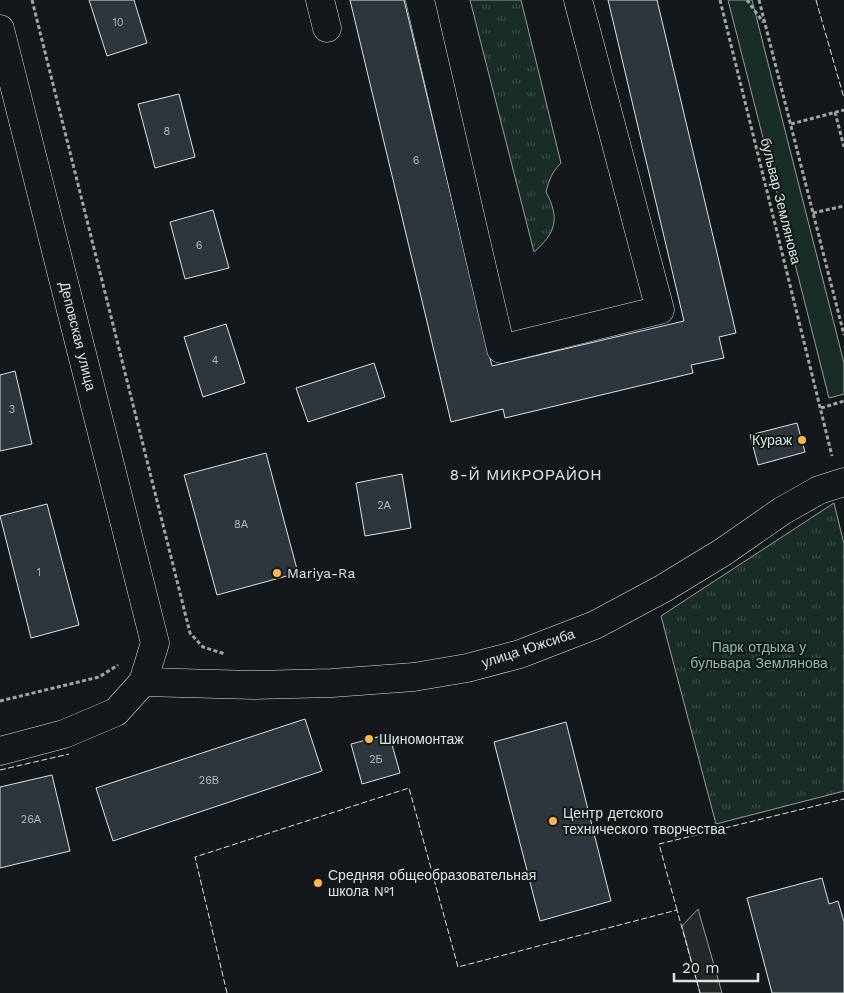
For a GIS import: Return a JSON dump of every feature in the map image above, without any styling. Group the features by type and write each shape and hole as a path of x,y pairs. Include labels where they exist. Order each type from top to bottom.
{"street":[{"path":"320,0 328,28"},
{"path":"420,0 501,349 660,310 578,0"},
{"name":"Деповская улица","path":"0,30 155,643"},
{"name":"улица Южсиба","path":"143,682 254,685 332,683 404,678 467,668 520,654 595,625 664,588 723,552 782,511 819,490 841,482"},
{"path":"0,751 64,734 116,712 143,682 155,643"}],"path":[{"path":"32,0 190,633 204,647 230,655"},
{"name":"бульвар Землянова","path":"720,0 820,408 841,482"},
{"path":"747,0 765,24"},
{"name":"бульвар Землянова","path":"759,0 844,335"},
{"path":"791,124 844,110"},
{"path":"835,112 844,146"},
{"path":"813,213 844,206"},
{"path":"820,408 844,402"},
{"path":"0,701 99,677 155,643 190,633"}],"green space":[{"path":"470,0 521,0 561,163 551,176 546,192 553,210 554,225 547,238 534,252"},
{"path":"728,0 752,0 844,363 844,394 829,398"},
{"name":"Парк отдыха у бульвара Землянова","path":"834,503 844,544 844,791 716,824 661,616"}],"shaded area":[{"path":"698,909 722,993 700,993 682,926"}],"building":[{"path":"89,0 134,0 147,43 107,56"},
{"path":"350,0 404,0 492,366 684,321 608,0 657,0 736,333 719,337 724,358 691,365 693,373 505,418 503,409 451,422"},
{"path":"179,94 195,157 155,168 138,104"},
{"path":"213,210 229,268 185,279 170,222"},
{"path":"226,324 245,383 203,397 184,337"},
{"path":"374,363 385,397 308,422 296,388"},
{"path":"15,371 32,444 0,451 0,375"},
{"path":"797,423 805,452 758,465 750,435"},
{"path":"266,453 298,573 217,595 184,475"},
{"path":"402,474 411,528 365,536 356,483"},
{"path":"47,504 79,625 31,638 0,516"},
{"path":"305,719 322,771 113,841 96,788"},
{"name":"Центр детского технического творчества","path":"566,722 611,901 540,921 494,742"},
{"path":"389,734 400,773 362,784 351,744"},
{"path":"52,775 70,851 0,868 0,787"},
{"path":"822,878 829,904 838,901 844,922 844,993 772,993 747,898"}],"fence":[{"path":"816,0 844,98"},
{"path":"0,770 69,754"},
{"path":"227,993 195,857 409,788 458,967 677,910 700,993"},
{"path":"677,910 659,844 844,799"}],"place":[{"name":"Кураж","path":"802,440"},
{"name":"Mariya-Ra","path":"277,573"},
{"name":"Шиномонтаж","path":"369,739"},
{"name":"Центр детского технического творчества","path":"553,821"},
{"name":"Средняя общеобразовательная школа №1","path":"318,883"}],"district":[{"name":"8-Й МИКРОРАЙОН","path":"526,475"}]}
